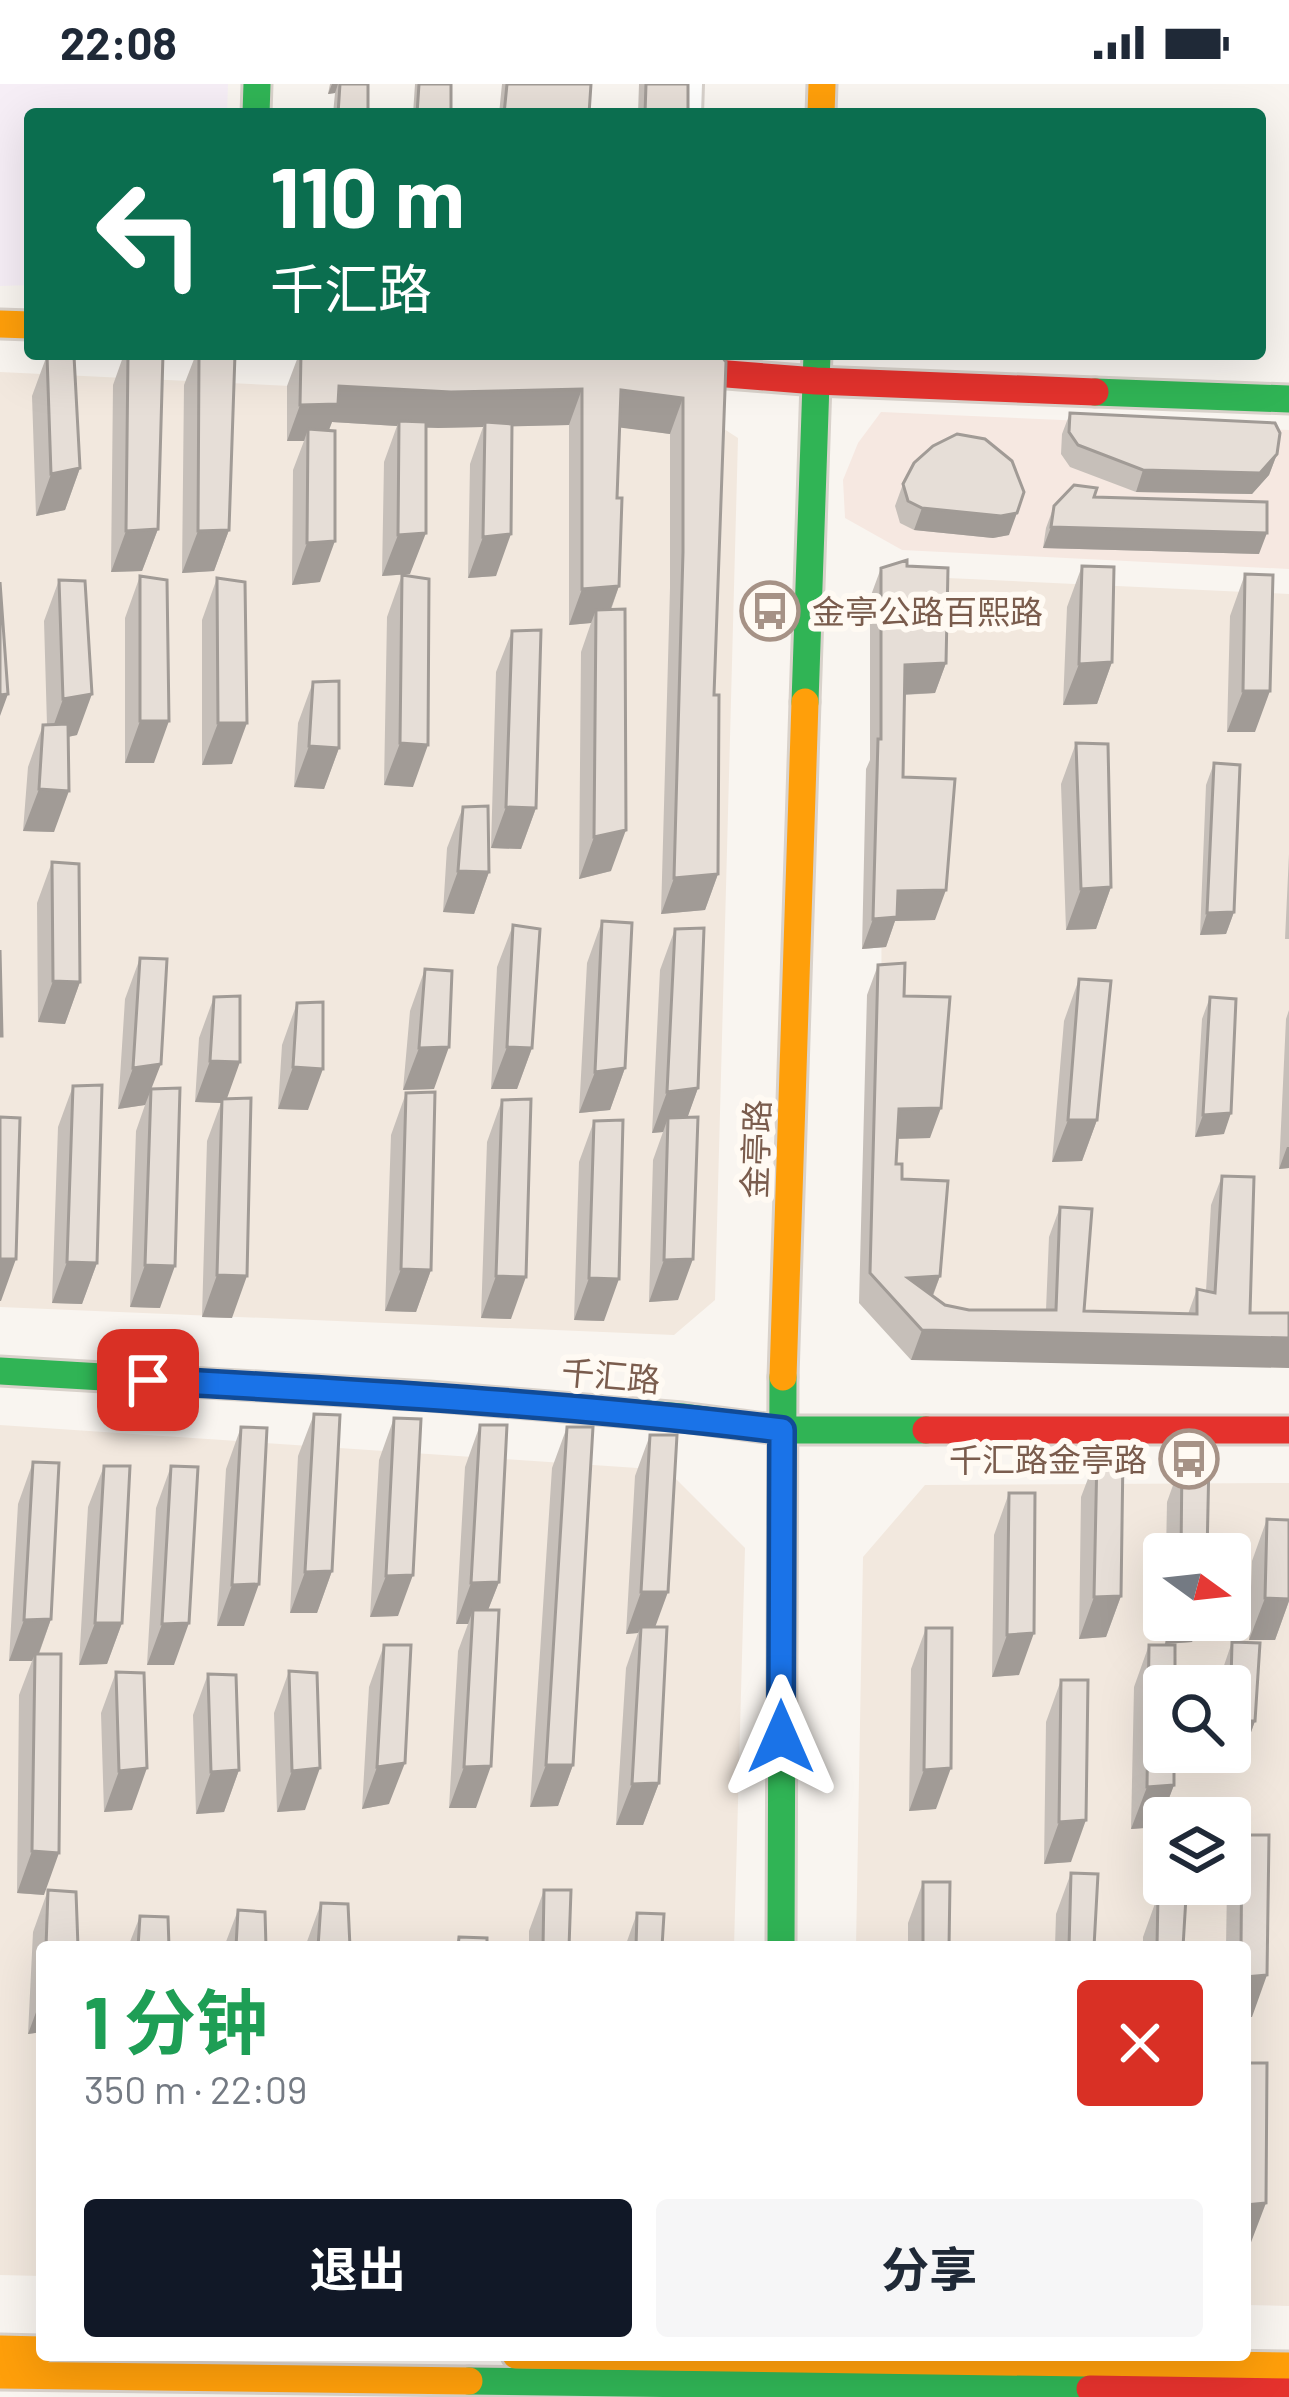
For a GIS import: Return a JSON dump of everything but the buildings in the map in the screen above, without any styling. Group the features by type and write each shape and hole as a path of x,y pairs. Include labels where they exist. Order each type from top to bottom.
{"main road":[{"path":"657,368 816,368 1289,399"},
{"name":"金亭路","path":"781,1941 782,1430 816,368"},
{"name":"千汇路","path":"0,1371 429,1396 782,1430 1289,1430"},
{"path":"0,2349 36,2350"},
{"path":"605,2361 782,2373 1289,2392"},
{"path":"0,2375 1289,2366"}],"shaded area":[{"path":"0,84 228,84 227,108 24,108 24,285 0,286"},
{"path":"0,372 687,405 738,438 715,1300 674,1335 0,1307"},
{"path":"881,412 1289,430 1289,569 902,550 845,518 843,480 858,443"},
{"path":"883,575 1289,594 1289,1368 952,1360 880,1310"},
{"path":"0,1425 667,1470 745,1548 734,1941 36,1941 36,2276 0,2275"},
{"path":"1289,1483 1289,2306 1251,2305 1251,1941 856,1941 863,1557 925,1485"}],"traffic: fast":[{"path":"256,108 257,84"},
{"path":"805,702 817,360"},
{"path":"1095,392 1289,399"},
{"path":"0,1371 429,1396 781,1430 926,1430"},
{"path":"781,1941 783,1377"},
{"path":"469,2381 1090,2389"}],"traffic: slow":[{"path":"821,108 822,84"},
{"path":"0,324 24,325"},
{"path":"783,1377 805,702"},
{"path":"0,2349 36,2350"},
{"path":"938,2361 1289,2366"},
{"path":"0,2375 469,2381"}],"traffic: jam":[{"path":"689,371 1095,392"},
{"path":"926,1430 1289,1430"},
{"path":"1090,2389 1289,2392"}],"place":[{"name":"金亭公路百熙路","path":"770,611"},
{"name":"千汇路金亭路","path":"1189,1459"}],"route":[{"path":"148,1380 429,1396 782,1430 781,1737"}]}
